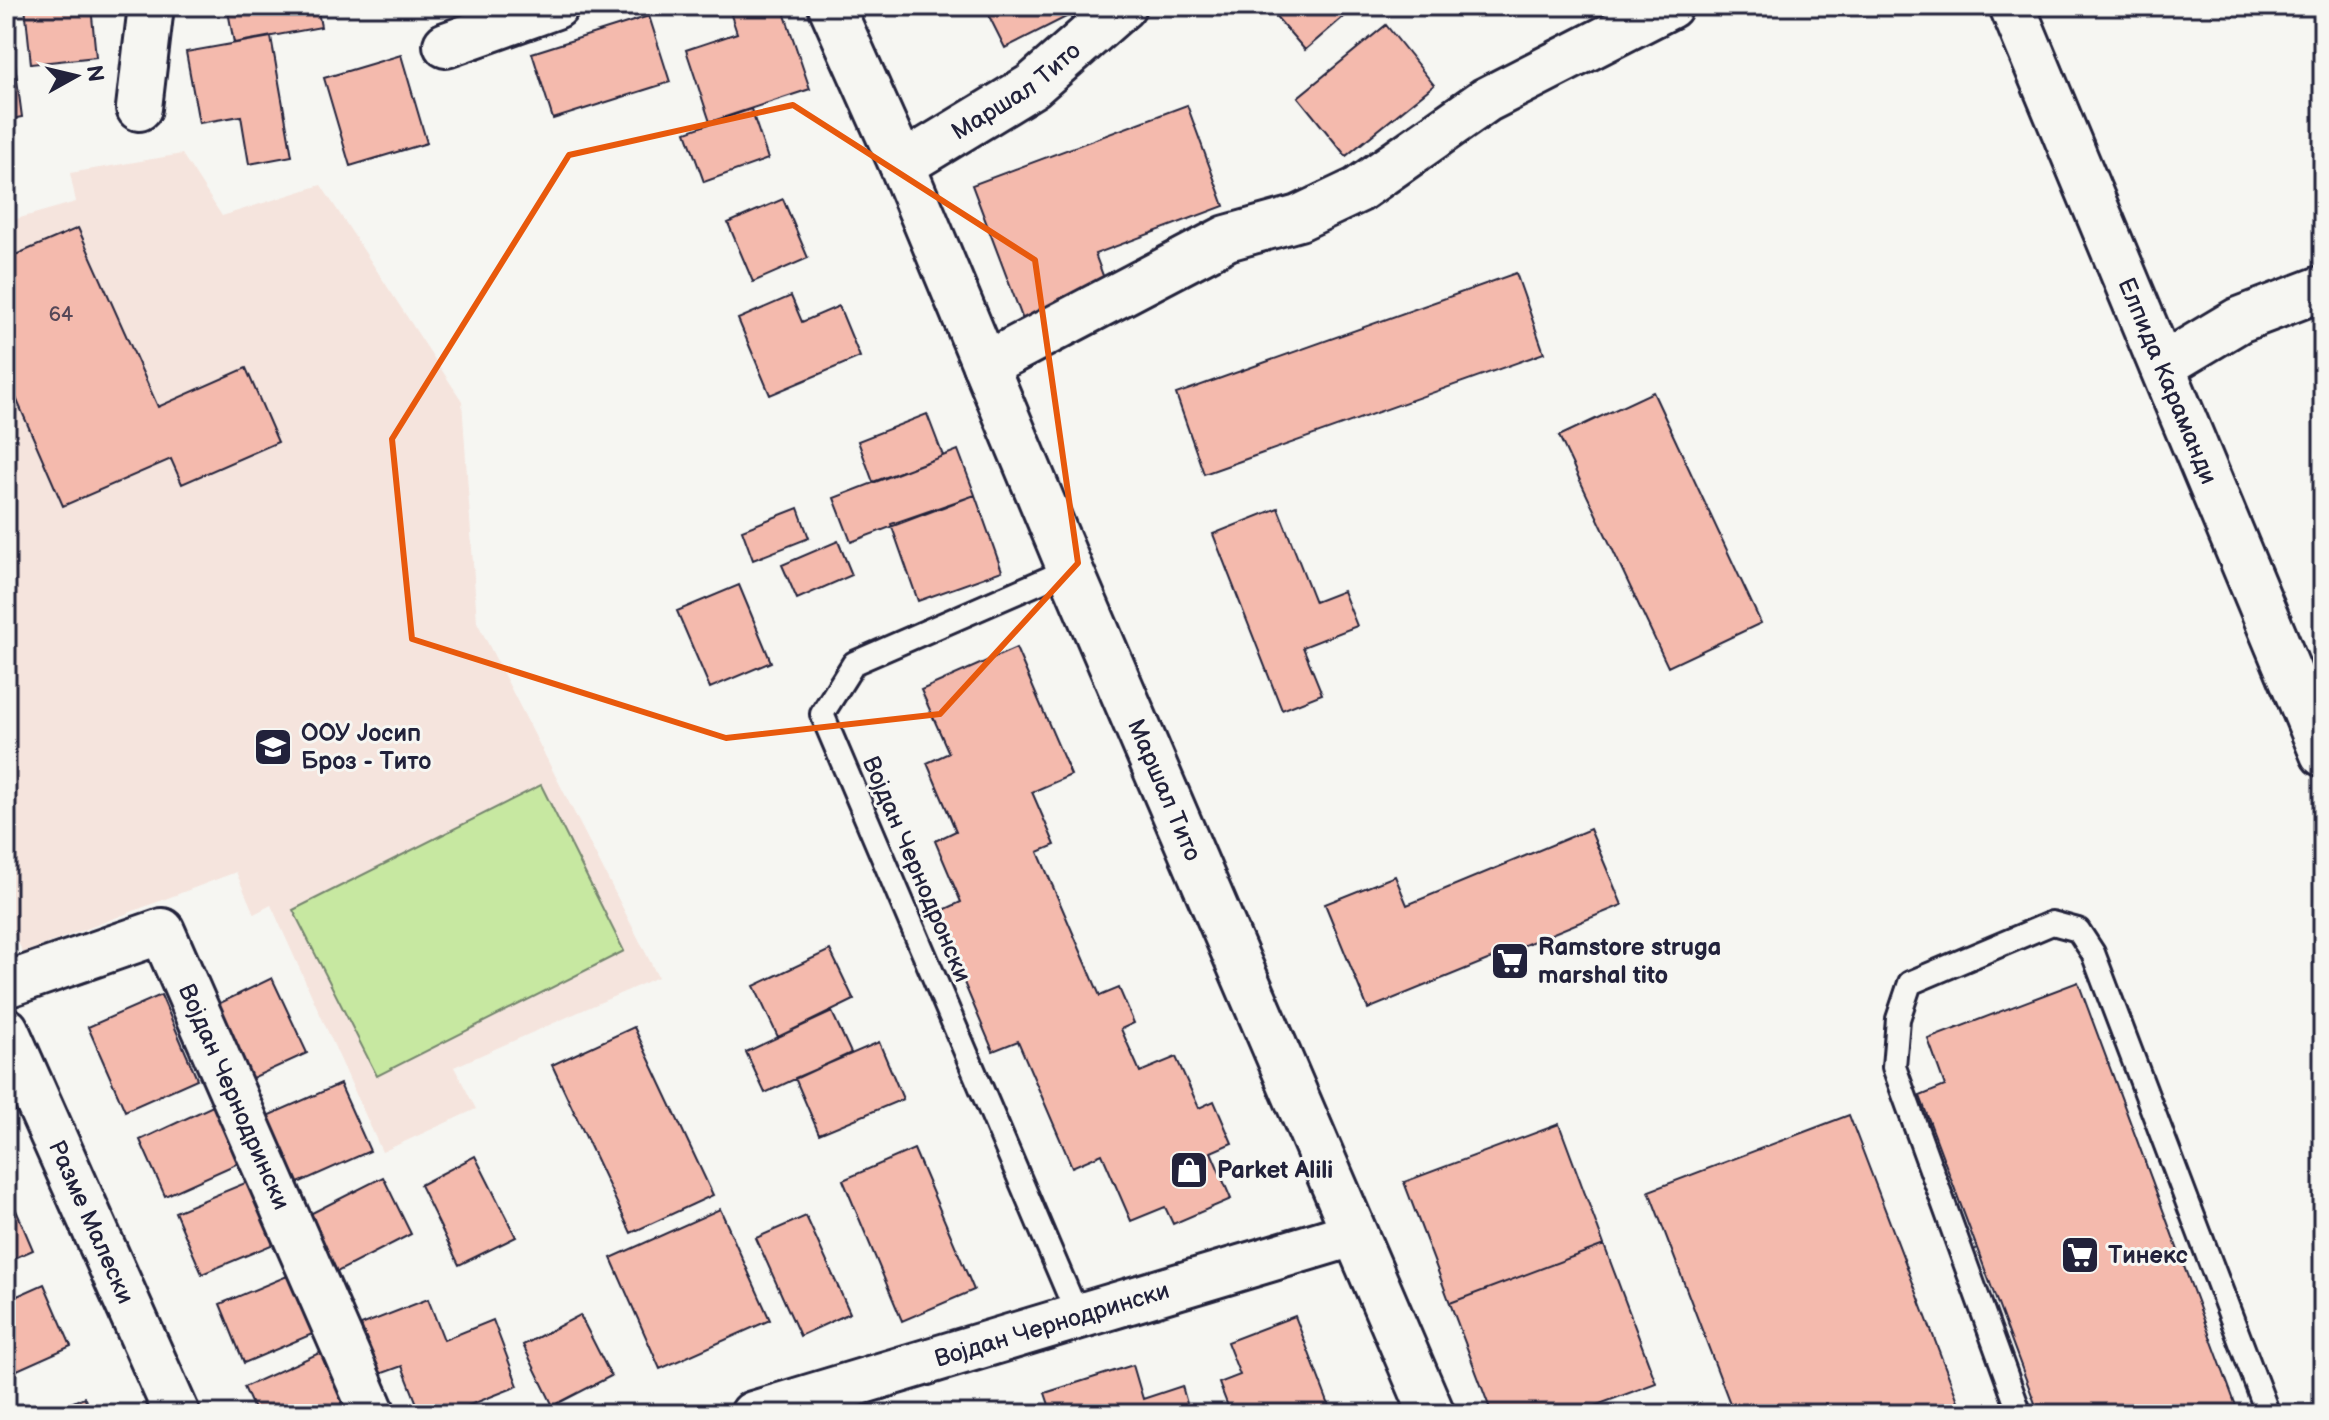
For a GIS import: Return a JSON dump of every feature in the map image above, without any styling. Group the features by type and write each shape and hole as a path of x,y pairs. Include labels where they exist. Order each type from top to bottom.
{"street":[{"path":"139,108 151,6"},
{"path":"446,45 556,6"},
{"name":"Маршал Тито","path":"831,6 902,165 1070,569 1432,1414"},
{"name":"Маршал Тито","path":"902,165 1032,86 1123,6"},
{"path":"985,365 1227,238 1299,218 1358,190 1486,100 1670,6"},
{"name":"Елпида Караманди","path":"2012,6 2323,754"},
{"path":"2162,366 2239,320 2323,288"},
{"name":"Војдан Чернодрински","path":"6,985 162,931 373,1414"},
{"name":"Разме Малески","path":"6,1030 177,1414"},
{"name":"Војдан Чернодрински","path":"753,1414 1353,1234"}],"lane":[{"name":"Војдан Чернодронски","path":"1070,569 854,663 822,714 1078,1316"},
{"path":"2020,1414 1894,1067 1898,1019 1910,983 2052,923 2078,930 2093,953 2268,1414"}],"highlighted area":[{"path":"793,105 1035,260 1078,563 940,714 726,738 412,639 392,439 569,155"}],"shaded area":[{"name":"ООУ Јосип Броз - Тито","path":"182,154 222,216 321,185 462,401 477,622 658,977 454,1067 476,1109 382,1152 271,905 254,914 236,872 23,953 6,916 6,222 76,202 70,173"}],"green space":[{"path":"541,785 624,951 377,1076 293,910"}],"building":[{"path":"25,6 91,6 96,57 31,64"},
{"path":"227,6 317,6 321,27 234,43"},
{"path":"728,6 782,6 810,89 710,122 686,50 737,33"},
{"path":"984,6 1081,6 1082,9 1005,48"},
{"path":"1267,6 1356,6 1305,50"},
{"path":"649,16 670,82 553,119 532,53"},
{"path":"1386,25 1434,85 1346,156 1298,97"},
{"path":"11,34 22,117 6,120 6,35"},
{"path":"271,37 292,156 249,164 241,116 199,123 186,52"},
{"path":"401,55 427,143 350,166 324,78"},
{"path":"1187,105 1224,206 1095,254 1108,289 1023,320 972,185"},
{"path":"751,109 768,159 704,182 686,132"},
{"path":"783,199 808,258 753,282 728,223"},
{"path":"78,228 158,407 246,368 278,442 182,484 171,459 63,506 6,375 6,259"},
{"path":"1516,273 1544,353 1204,474 1176,394"},
{"path":"791,296 802,322 839,306 860,357 770,395 738,319"},
{"path":"1653,392 1761,623 1668,667 1559,436"},
{"path":"927,414 943,456 873,482 858,441"},
{"path":"958,450 975,495 851,542 834,498"},
{"path":"975,495 1002,571 918,601 891,524"},
{"path":"798,508 809,538 753,560 742,530"},
{"path":"1278,508 1315,602 1343,591 1357,626 1303,647 1322,694 1282,710 1213,534"},
{"path":"838,541 852,575 797,599 782,565"},
{"path":"739,585 771,662 710,688 677,611"},
{"path":"1016,648 1071,775 1032,792 1055,845 1038,852 1100,996 1119,988 1134,1023 1121,1029 1140,1072 1176,1057 1199,1108 1214,1101 1232,1143 1211,1152 1231,1199 1173,1224 1165,1207 1131,1221 1102,1154 1072,1167 1018,1041 993,1051 935,914 961,902 935,841 956,831 927,763 949,753 921,690"},
{"path":"1590,829 1622,905 1368,1009 1325,904 1395,876 1407,905"},
{"path":"830,950 854,1000 778,1037 754,986"},
{"path":"272,978 307,1053 248,1080 214,1006"},
{"name":"Тинекс","path":"2078,982 2239,1414 2039,1414 1920,1096 1945,1086 1928,1039"},
{"path":"161,995 197,1079 125,1111 88,1027"},
{"path":"832,1012 851,1053 765,1093 746,1052"},
{"path":"634,1027 713,1195 631,1233 552,1065"},
{"path":"879,1042 903,1099 819,1134 795,1078"},
{"path":"340,1084 370,1151 296,1184 267,1116"},
{"path":"217,1104 243,1161 165,1196 140,1140"},
{"path":"1849,1115 1963,1414 1734,1414 1649,1191"},
{"path":"1559,1124 1604,1245 1450,1303 1404,1182"},
{"path":"914,1149 974,1290 902,1321 843,1180"},
{"path":"475,1156 516,1237 459,1265 420,1185"},
{"path":"383,1177 411,1234 337,1272 308,1215"},
{"path":"250,1181 276,1243 202,1274 175,1212"},
{"path":"10,1196 33,1250 6,1262 6,1197"},
{"path":"720,1209 770,1320 660,1369 611,1258"},
{"path":"806,1216 850,1313 800,1336 756,1238"},
{"path":"1604,1245 1656,1383 1573,1414 1492,1414 1450,1303"},
{"path":"292,1274 317,1332 244,1363 220,1304"},
{"path":"44,1284 71,1346 6,1375 6,1301"},
{"path":"428,1299 444,1340 493,1320 518,1386 447,1414 421,1414 402,1366 380,1374 361,1325"},
{"path":"580,1315 611,1376 553,1406 523,1345"},
{"path":"1295,1316 1330,1408 1314,1414 1231,1414 1219,1383 1240,1375 1227,1342"},
{"path":"328,1349 353,1404 331,1414 256,1414 244,1387"},
{"path":"1133,1365 1143,1399 1182,1386 1190,1414 1052,1414 1045,1393"},
{"path":"84,1397 92,1414 47,1414"}],"place":[{"name":"ООУ Јосип Броз - Тито","path":"273,747"},
{"name":"Ramstore struga marshal tito","path":"1510,961"},
{"name":"Parket Alili","path":"1189,1170"},
{"name":"Тинекс","path":"2080,1255"}]}
